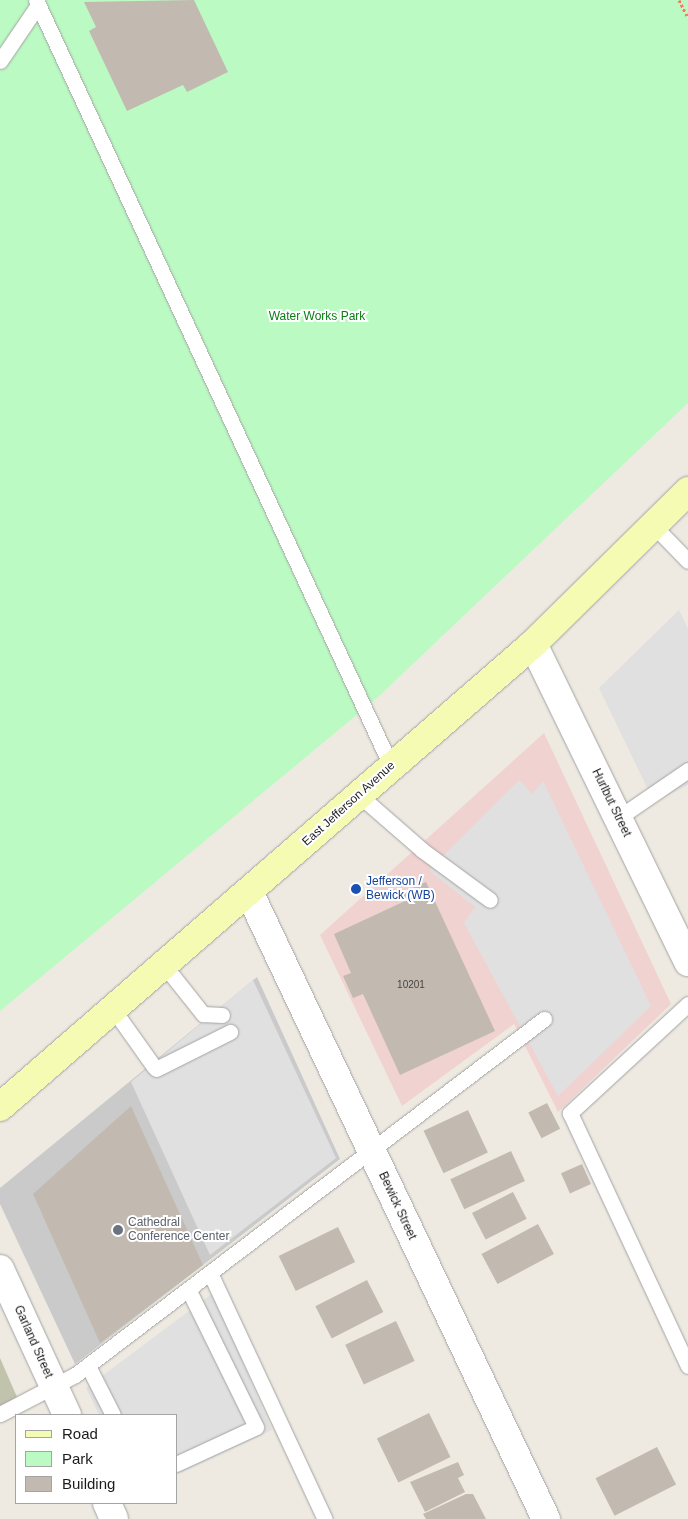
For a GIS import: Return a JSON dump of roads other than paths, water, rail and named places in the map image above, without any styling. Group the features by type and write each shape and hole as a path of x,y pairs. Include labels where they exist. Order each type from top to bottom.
{"main road":[{"name":"East Jefferson Avenue","path":"0,1107 533,644 688,491"}],"street":[{"name":"Hurlbut Street","path":"533,644 688,962"},
{"name":"Bewick Street","path":"249,892 546,1519"},
{"name":"Garland Street","path":"0,1269 66,1414"},
{"path":"107,1504 114,1519"}],"lane":[{"path":"0,61 37,3"},
{"path":"37,3 391,766"},
{"path":"653,525 688,560"},
{"path":"618,818 688,770"},
{"path":"359,795 422,850 490,900"},
{"path":"164,965 203,1014 222,1015"},
{"path":"688,1004 570,1113 688,1366"},
{"path":"113,1009 155,1068 230,1032"},
{"path":"0,1414 53,1387 88,1366 211,1275 371,1150 544,1019"},
{"path":"211,1275 325,1519"},
{"path":"178,1463 256,1427 189,1291"},
{"path":"88,1366 112,1414"}],"place":[{"name":"Jefferson / Bewick (WB)","path":"356,889"},
{"name":"Cathedral Conference Center","path":"118,1230"}],"park label":[{"name":"Water Works Park","path":"317,317"}]}
